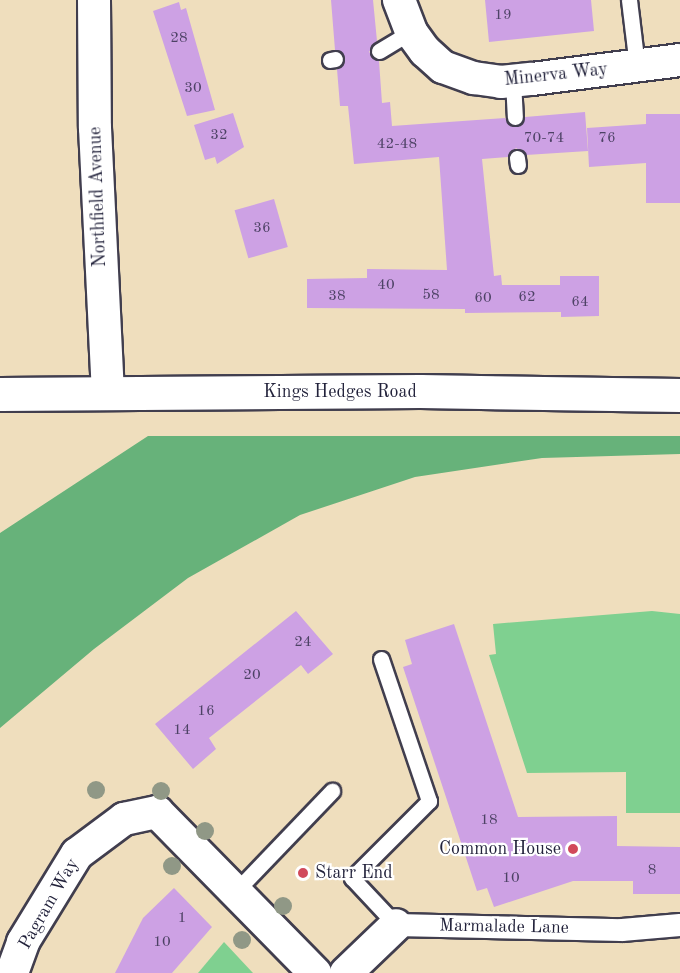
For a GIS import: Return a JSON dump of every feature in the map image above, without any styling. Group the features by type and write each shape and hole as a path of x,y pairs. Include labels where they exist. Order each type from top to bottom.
{"street":[{"name":"Northfield Avenue","path":"94,0 93,78 108,393"},
{"name":"Minerva Way","path":"399,0 411,32 443,67 474,78 513,81 680,60"},
{"name":"Kings Hedges Road","path":"0,394 420,391 680,395"},
{"name":"Pagram Way","path":"12,973 23,942 77,854 124,819 157,812 236,891"},
{"path":"236,891 315,973"},
{"name":"Marmalade Lane","path":"396,926 622,930 680,925"},
{"path":"346,973 396,926"}],"lane":[{"path":"629,0 637,66"},
{"path":"379,51 411,32"},
{"path":"513,81 515,117"},
{"path":"381,659 429,801 352,878 396,926"},
{"path":"236,891 332,791"}],"green space":[{"path":"148,436 680,436 680,454 542,458 415,477 300,515 188,578 94,649 0,728 0,533"},
{"path":"652,611 680,614 680,813 626,813 626,772 527,773 489,655 496,654 493,624"},
{"path":"224,942 253,973 198,973"}],"building":[{"path":"331,0 373,0 377,41 369,52 379,61 382,103 390,102 392,126 505,118 516,127 525,117 585,112 588,151 526,155 516,148 508,157 482,159 494,276 501,275 502,285 560,285 560,276 599,276 599,316 561,317 561,312 465,313 465,309 307,308 307,279 367,278 367,269 447,270 439,157 354,164 348,106 340,106 337,69 345,58 335,50"},
{"path":"485,0 591,0 594,31 489,42"},
{"path":"179,2 181,10 186,8 215,110 187,116 153,11"},
{"path":"233,113 244,147 217,164 215,157 205,160 194,125"},
{"path":"646,114 680,114 680,203 646,203 646,163 589,167 587,128 646,124"},
{"path":"274,199 288,247 248,258 235,210"},
{"path":"296,611 333,654 308,674 301,665 209,738 216,749 193,769 155,724"},
{"path":"454,624 518,817 617,816 617,846 680,847 680,894 633,894 633,881 573,881 494,907 487,888 477,891 403,667 412,664 405,640"},
{"path":"174,888 212,927 172,973 115,973 143,918"}],"place":[{"name":"Common House","path":"573,849"},
{"name":"Starr End","path":"303,873"}]}
